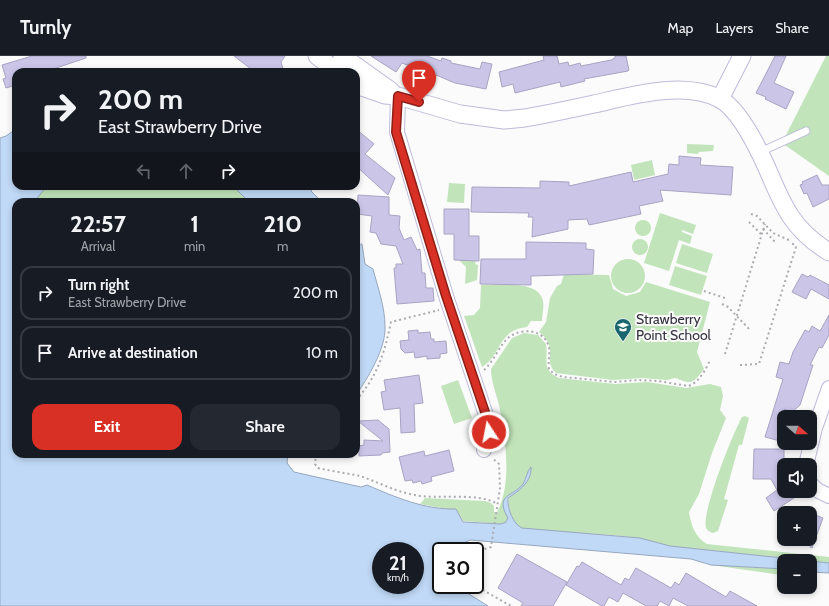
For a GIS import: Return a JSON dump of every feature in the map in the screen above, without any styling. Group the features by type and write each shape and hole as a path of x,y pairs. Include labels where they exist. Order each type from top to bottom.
{"street":[{"path":"317,56 333,68"},
{"path":"342,56 359,68"},
{"path":"720,99 742,56"},
{"path":"360,69 398,96"},
{"path":"360,86 385,95 398,96 460,114 504,120 532,117 663,91 690,92 720,99 742,121 760,152 795,236 829,252"},
{"path":"398,96 396,132 450,307 474,374 489,432 484,450"},
{"path":"808,458 815,428 829,388"},
{"path":"817,490 829,496"}],"lane":[{"path":"760,152 806,131"}],"path":[{"path":"740,365 759,364 796,247 795,236 773,233 757,216 751,214"},
{"path":"749,222 762,235"},
{"path":"725,354 765,224"},
{"path":"763,229 776,244"},
{"path":"704,291 725,298"},
{"path":"722,304 728,307 750,331"},
{"path":"360,396 367,388 381,361 391,322 450,307"},
{"path":"474,374 484,371 508,338 524,331 536,332 543,337 548,345 549,368 554,374 563,377 616,382 638,380 658,381 688,386 693,385 705,371 710,360"},
{"path":"484,450 498,464 500,488 496,503 492,547 484,550"},
{"path":"316,458 315,464 318,468 360,477 413,495 433,498 472,498 488,500 496,503"},
{"path":"484,591 511,606"}],"green space":[{"path":"826,56 829,56 829,176 782,143"},
{"path":"687,144 714,145 713,151 699,152 698,154 687,153"},
{"path":"652,160 655,175 634,180 631,165"},
{"path":"449,183 465,184 464,203 447,202"},
{"path":"37,190 237,190 245,198 19,198"},
{"path":"660,213 696,225 693,234 682,230 682,232 692,236 690,244 679,240 669,271 644,263"},
{"path":"643,220 649,222 651,228 649,234 643,236 637,234 635,228 637,222"},
{"path":"640,239 646,241 648,247 646,253 640,255 634,253 632,247 634,241"},
{"path":"682,244 713,254 707,273 676,263"},
{"path":"625,259 631,259 635,260 642,266 645,276 644,283 638,290 631,293 625,293 621,292 614,286 611,279 611,273 612,269 618,262"},
{"path":"459,260 476,261 475,264 478,265 477,280 465,284 466,267"},
{"path":"675,266 707,276 701,295 669,285"},
{"path":"564,274 609,275 613,289 626,296 640,292 646,282 710,302 697,352 704,369 697,378 691,382 675,378 667,380 642,378 613,380 556,373 550,364 549,344 539,332 546,322 550,298 557,286 561,284"},
{"path":"506,284 532,288 538,292 543,301 542,321 531,321 527,327 517,329 510,333 493,356 482,367 464,316 474,315 480,308 481,285"},
{"path":"524,333 538,335 546,344 547,368 549,372 559,378 615,384 647,382 686,388 710,384 721,387 723,396 720,410 726,418 712,453 699,494 689,512 692,526 699,538 707,544 801,554 777,554 777,557 670,546 635,538 522,528 513,519 509,506 509,498 519,487 505,499 508,518 506,522 501,524 463,521 456,509 447,509 420,504 425,498 485,501 491,503 494,506 494,512 497,512 505,487 506,459 499,405 491,369 512,338","holes":["530,468 530,476 523,484"]},
{"path":"458,380 472,418 454,424 441,386"},
{"path":"745,416 749,418 742,445 739,445 724,499 728,500 718,531 713,533 706,528 708,507 732,439 742,417"},
{"path":"817,556 829,557 829,563 817,562"},
{"path":"711,565 777,569 777,574"}],"water":[{"path":"12,132 12,190 44,190 37,198 12,198 12,458 288,458 287,463 294,472 361,487 367,485 410,502 422,505 444,509 456,509 463,522 501,524 506,522 508,518 504,510 504,500 523,484 531,467 531,472 527,482 508,498 508,506 511,515 516,523 522,528 640,538 670,546 777,557 777,569 711,565 691,559 470,540 466,542 432,542 432,594 469,594 488,606 0,606 0,138"},
{"path":"237,190 311,190 318,198 245,198"},
{"path":"360,244 362,244 365,264 373,269 379,290 384,312 385,335 383,344 371,372 360,389"},
{"path":"817,562 829,563 829,573 817,572"}],"building":[{"path":"32,56 86,56 86,58 56,68 12,68 12,86 6,88 3,79 6,78 2,65"},
{"path":"234,56 285,56 281,62 283,68 250,68"},
{"path":"371,56 427,56 441,61 442,58 451,61 451,63 480,69 482,62 492,64 486,89 455,83 436,75 435,79 425,75 426,72 402,63 396,72"},
{"path":"543,56 557,56 559,64 568,62 569,66 580,63 581,66 611,60 615,58 615,56 626,56 629,70 584,79 585,81 561,87 560,82 515,93 513,84 502,87 499,72 544,60"},
{"path":"775,56 786,56 774,83 794,92 786,109 756,93"},
{"path":"360,132 374,144 365,154 395,178 388,195 360,170"},
{"path":"679,156 701,158 700,165 733,167 731,195 660,190 663,201 639,206 641,214 589,225 587,219 568,220 568,229 532,237 533,217 528,217 529,213 471,212 472,187 540,188 540,181 569,182 569,186 631,172 633,182 668,174 669,164 679,165"},
{"path":"817,175 822,185 829,185 829,199 813,207 807,193 804,194 800,185 803,184 802,182"},
{"path":"358,195 389,197 389,215 400,216 399,228 404,240 411,237 417,250 420,249 422,273 425,273 426,288 433,288 434,301 397,304 394,268 396,268 396,264 403,264 396,246 381,244 376,233 370,232 372,216 360,214 360,198 358,198"},
{"path":"444,209 469,209 469,236 479,236 479,261 454,260 454,234 444,234"},
{"path":"526,242 586,243 586,249 594,250 593,274 531,276 531,285 480,284 481,259 526,259"},
{"path":"802,274 808,277 810,275 829,285 829,299 811,289 806,299 792,292"},
{"path":"829,315 829,335 822,348 819,347 810,365 813,365 800,405 794,410 777,410 777,440 765,437 783,379 776,377 780,362 789,364 793,352 805,330 809,332 812,326 820,331"},
{"path":"418,330 418,333 430,332 431,339 434,339 434,342 446,341 447,353 440,354 440,358 427,359 427,356 415,358 414,352 405,353 401,349 400,341 409,340 408,331"},
{"path":"419,375 423,403 414,404 415,432 401,433 400,408 384,410 381,392 386,391 384,380"},
{"path":"378,420 389,429 390,452 382,453 381,455 360,456 360,446 364,445 364,440 383,441 360,423 360,421"},
{"path":"754,449 784,450 784,458 777,458 777,490 771,479 753,479"},
{"path":"449,450 454,471 431,477 432,481 422,484 421,481 413,483 412,480 405,481 399,457 424,451 425,456"},
{"path":"777,490 777,498 794,498 782,506 777,506 777,509 774,511 766,498"},
{"path":"817,516 823,518 817,534"},
{"path":"517,554 567,582 553,606 521,606 523,603 498,588"},
{"path":"582,562 621,585 625,578 629,580 636,568 671,588 675,582 679,585 686,573 726,597 730,591 757,606 688,606 673,598 669,606 660,601 657,606 646,606 623,593 618,602 609,597 604,606 602,606 566,585 577,566 579,567"}],"place":[{"name":"Strawberry Point School","path":"623,342"}],"route":[{"path":"419,102 398,96 396,132 446,296 474,374 487,418 489,432"}]}
